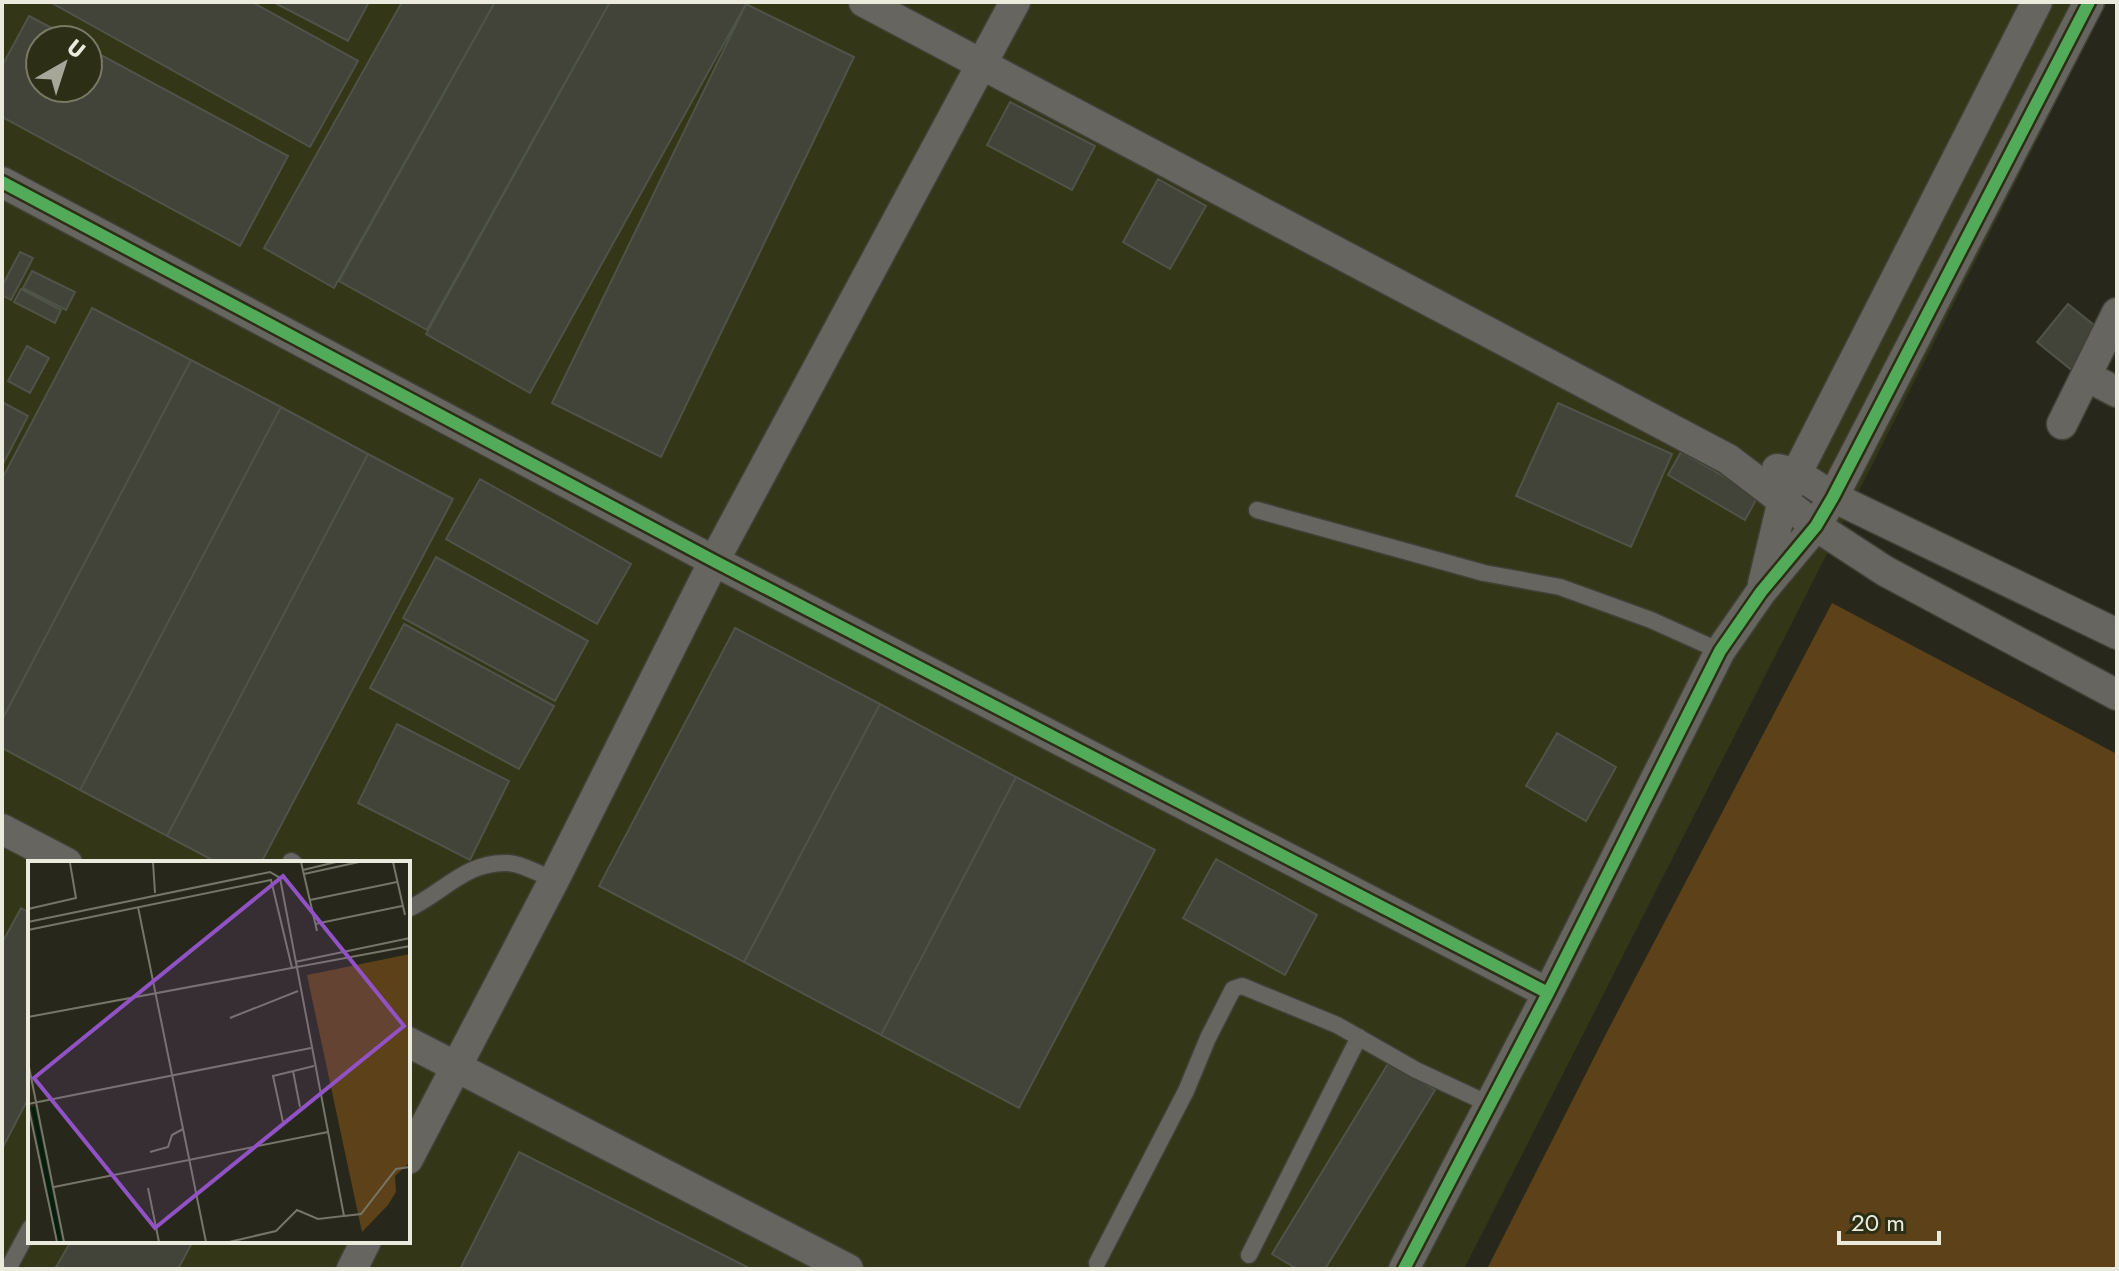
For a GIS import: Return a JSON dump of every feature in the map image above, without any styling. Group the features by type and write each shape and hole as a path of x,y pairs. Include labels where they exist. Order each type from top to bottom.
{"street":[{"path":"864,2 1728,459 1789,486 1833,497 2117,634"},
{"path":"410,1155 554,880 714,561 1015,2"},
{"path":"1761,592 1789,486 2037,2"},
{"path":"1404,1269 1548,993 1720,651 1761,592 1816,526 1833,497 2089,2"},
{"path":"2,182 714,561 1548,993"},
{"path":"2062,424 2117,313"},
{"path":"2086,376 2117,392"},
{"path":"1789,486 1816,526 1885,571 2117,695"},
{"path":"2,829 63,861"},
{"path":"410,1043 848,1269"},
{"path":"352,1269 365,1243"}],"lane":[{"path":"1257,510 1484,573 1560,587 1651,620 1720,651"},
{"path":"410,908 474,867 510,863 554,880"},
{"path":"1097,1263 1186,1091 1233,989 1242,986 1337,1025 1416,1070 1489,1104"},
{"path":"1249,1255 1359,1037"},
{"path":"8,1269 28,1232"}],"shaded area":[{"path":"2,2 2107,2 1464,1269 2,1269"},
{"path":"1832,603 2117,754 2117,1269 1487,1269 1608,1030"}],"building":[{"path":"50,2 252,2 358,61 310,147 104,32 104,24 89,24"},
{"path":"273,2 369,2 348,41"},
{"path":"402,2 495,2 334,288 264,248"},
{"path":"495,2 610,2 427,330 339,281"},
{"path":"610,2 746,4 530,393 426,334"},
{"path":"746,4 854,57 661,457 552,403"},
{"path":"29,16 44,24 25,24"},
{"path":"24,25 24,104 104,104 104,57 288,156 240,246 2,117 2,66"},
{"path":"1010,102 1095,146 1072,190 987,145"},
{"path":"1158,179 1206,206 1170,269 1123,242"},
{"path":"20,252 33,258 11,300 2,295 2,286"},
{"path":"32,271 75,292 66,310 23,288"},
{"path":"21,289 61,310 55,323 14,302"},
{"path":"2068,304 2105,334 2074,372 2037,342"},
{"path":"92,308 191,360 2,720 2,479"},
{"path":"27,346 49,358 30,393 8,381"},
{"path":"191,360 281,407 80,790 2,748 2,720"},
{"path":"2,402 28,416 2,466"},
{"path":"1558,403 1672,454 1631,547 1516,496"},
{"path":"281,407 368,454 167,836 80,790"},
{"path":"1681,452 1758,496 1745,520 1668,475"},
{"path":"368,454 453,499 262,861 214,861 167,836"},
{"path":"480,479 631,564 597,624 446,539"},
{"path":"436,557 588,641 555,701 403,618"},
{"path":"404,624 554,706 519,769 370,688"},
{"path":"735,628 880,704 744,962 599,886"},
{"path":"880,704 1016,777 881,1035 744,962"},
{"path":"397,724 509,781 470,860 358,803"},
{"path":"1557,733 1616,767 1586,821 1526,786"},
{"path":"1016,777 1155,850 1019,1108 881,1035"},
{"path":"1216,859 1317,915 1285,975 1183,918"},
{"path":"21,908 28,912 28,1099 2,1149 2,943"},
{"path":"1389,1062 1435,1090 1325,1269 1297,1269 1272,1254"},
{"path":"519,1152 751,1269 460,1269"},
{"path":"70,1243 192,1243 178,1269 55,1269"}],"cycle path":[{"path":"1404,1269 1548,993 1720,651 1761,592 1816,526 1833,497 2089,2"},
{"path":"2,182 714,561 1548,993"}]}
